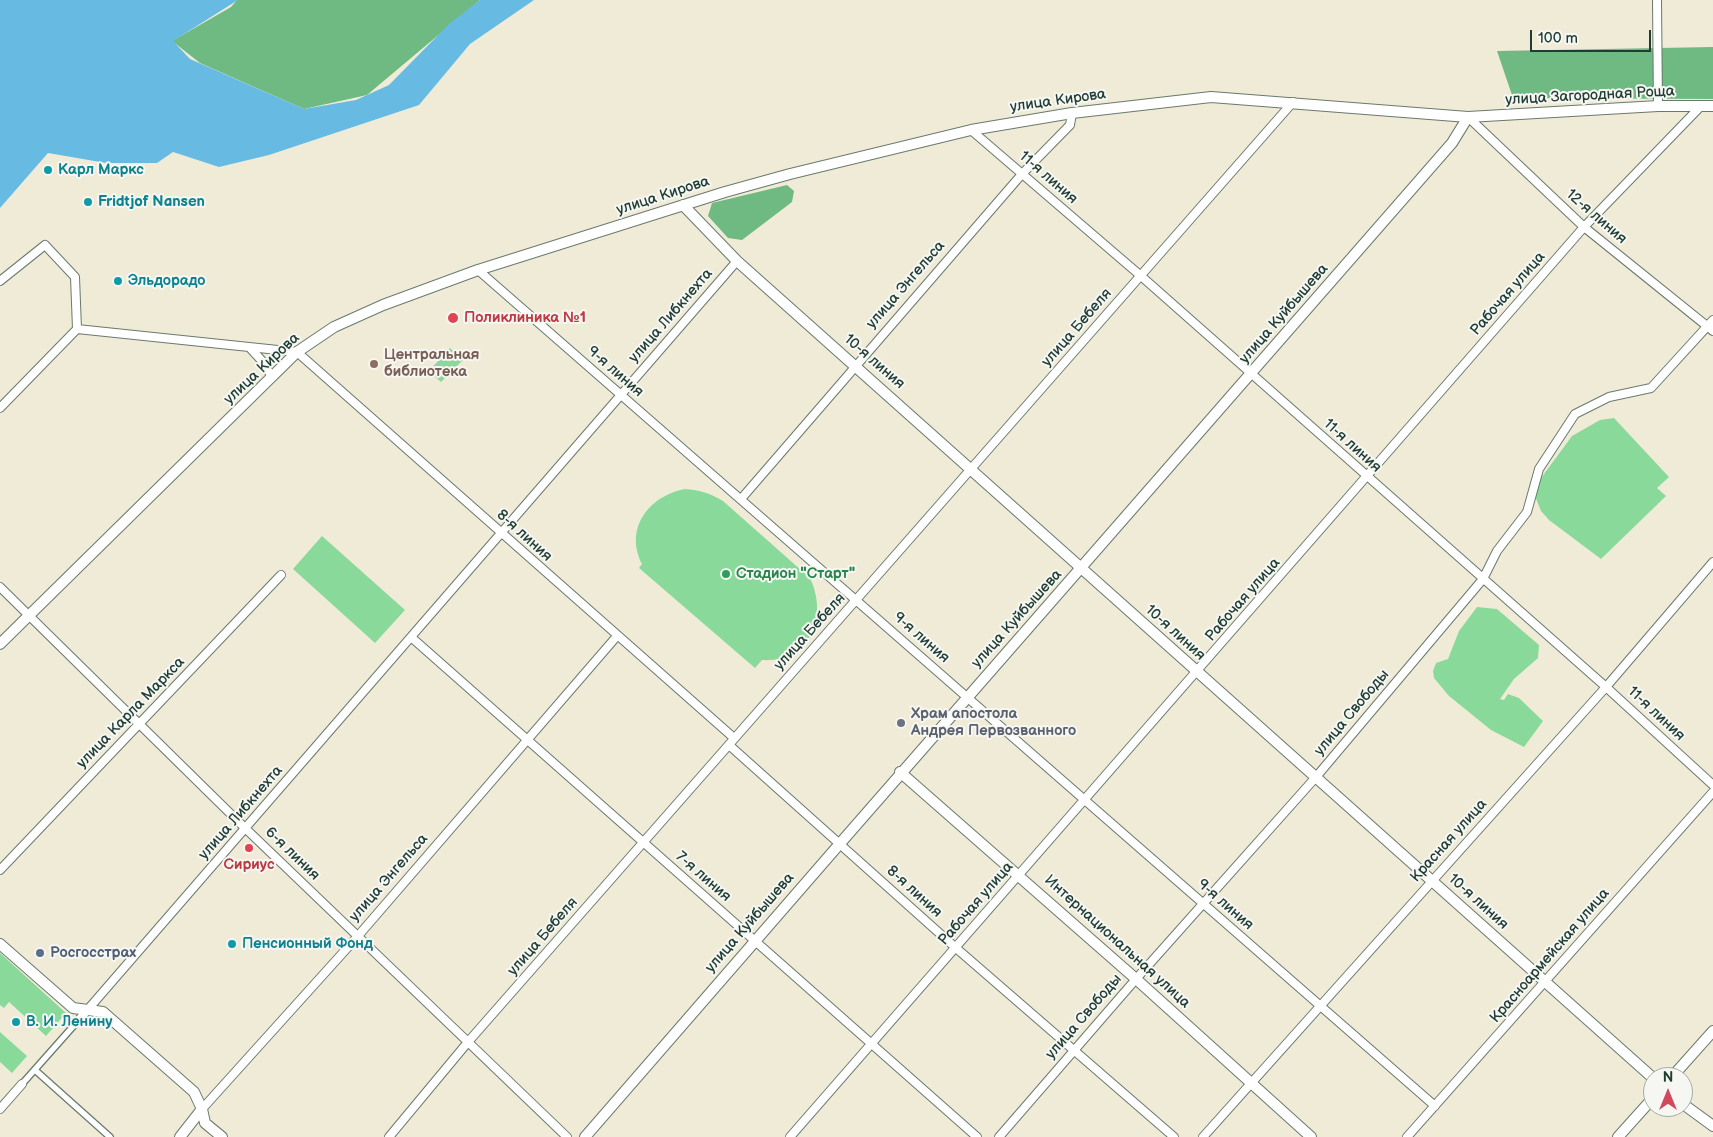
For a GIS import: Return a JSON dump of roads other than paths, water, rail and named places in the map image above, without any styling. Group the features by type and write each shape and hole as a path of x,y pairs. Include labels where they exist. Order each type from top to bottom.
{"street":[{"path":"1657,0 1658,106"},
{"name":"улица Кирова","path":"0,644 297,352 334,327 383,305 478,270 683,205 790,174 971,130 1072,113 1211,97 1468,117"},
{"name":"улица Бебеля","path":"389,1137 468,1042 1293,102"},
{"name":"улица Загородная Роща","path":"1468,117 1658,106 1713,106"},
{"name":"Рабочая улица","path":"790,1137 1197,673 1584,227 1700,107"},
{"name":"улица Энгельса","path":"740,499 1022,174 1070,125 1072,113"},
{"name":"12-я линия","path":"1468,117 1584,227 1711,325"},
{"name":"улица Куйбышева","path":"585,1137 900,772 1082,568 1452,143 1468,117"},
{"name":"11-я линия","path":"971,130 1141,276 1367,478 1606,687 1713,785"},
{"name":"10-я линия","path":"683,205 737,261 1643,1069"},
{"path":"0,281 45,244 75,276 77,329 0,408"},
{"name":"улица Либкнехта","path":"0,1109 737,261"},
{"name":"9-я линия","path":"478,270 624,392 740,499 1435,1106"},
{"name":"улица Свободы","path":"999,1137 1136,978 1316,777 1483,579 1497,551 1526,512 1538,469 1575,414 1609,397 1652,388 1711,325"},
{"path":"77,329 231,344 251,349 297,352"},
{"path":"251,349 263,362 272,377"},
{"name":"8-я линия","path":"297,352 617,636 839,843 956,948 1174,1137"},
{"name":"Красная улица","path":"1203,1137 1606,687 1713,562"},
{"name":"улица Карла Маркса","path":"0,870 281,575"},
{"name":"6-я линия","path":"0,587 245,828 567,1137"},
{"name":"улица Энгельса","path":"180,1137 202,1109 358,936 529,741 617,636"},
{"name":"7-я линия","path":"411,637 977,1137"},
{"name":"Интернациональная улица","path":"900,772 1136,978 1311,1137"},
{"name":"Красноармейская улица","path":"1407,1137 1713,792"},
{"path":"0,944 73,1008 103,1012 194,1092 202,1109 205,1123 222,1137"},
{"path":"1681,1067 1713,1031"},
{"path":"35,1070 110,1137"},
{"path":"1618,1137 1643,1109"},
{"path":"1693,1111 1713,1126"}],"water":[{"path":"0,0 238,0 173,41 190,59 304,109 356,100 389,85 449,24 480,0 534,0 470,44 419,105 269,155 219,167 173,152 157,163 106,163 48,153 0,208"}],"place":[{"name":"Карл Маркс","path":"48,170"},
{"name":"Fridtjof Nansen","path":"88,202"},
{"name":"Эльдорадо","path":"118,281"},
{"name":"Поликлиника №1","path":"453,318"},
{"name":"Центральная библиотека","path":"374,364"},
{"name":"Стадион \"Старт\"","path":"726,574"},
{"name":"Храм апостола Андрея Первозванного","path":"901,723"},
{"name":"Сириус","path":"249,848"},
{"name":"Пенсионный Фонд","path":"232,944"},
{"name":"Росгосстрах","path":"40,953"},
{"name":"В. И. Ленину","path":"16,1022"}]}
